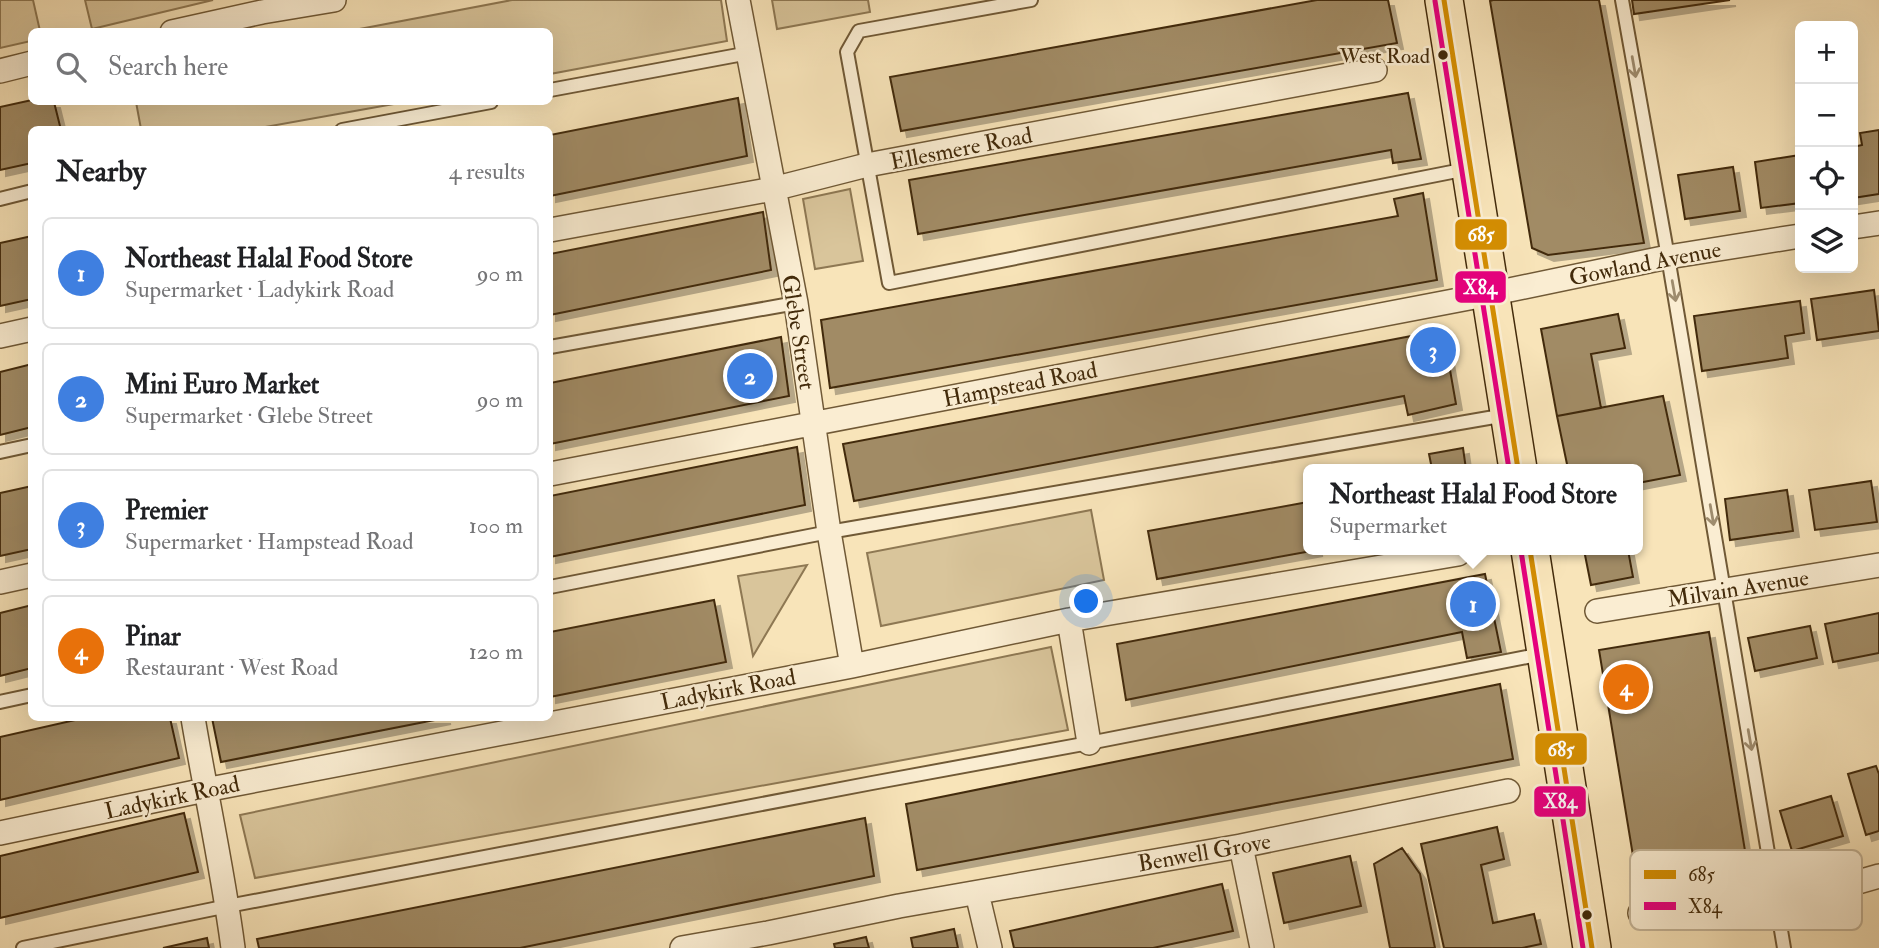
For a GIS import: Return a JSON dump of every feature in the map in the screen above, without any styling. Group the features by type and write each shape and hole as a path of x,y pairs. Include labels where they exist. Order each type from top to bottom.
{"main road":[{"path":"1444,0 1517,464"},
{"path":"1531,555 1590,935"}],"street":[{"path":"186,28 261,6 334,0"},
{"name":"Glebe Street","path":"738,0 796,303 829,532 852,666"},
{"path":"0,71 28,64"},
{"name":"Ellesmere Road","path":"553,229 773,189 867,165 1375,70"},
{"path":"1858,226 1879,223"},
{"name":"Gowland Avenue","path":"1490,294 1668,257 1795,237"},
{"name":"Hampstead Road","path":"553,473 1490,294"},
{"path":"0,336 28,330"},
{"name":"Ladykirk Road","path":"0,833 205,790 852,666 1069,620 1452,555"},
{"name":"Milvain Avenue","path":"1597,611 1879,565"},
{"path":"0,582 28,576"},
{"path":"1069,620 1090,743"},
{"path":"194,721 228,906 233,948"},
{"name":"Benwell Grove","path":"682,948 769,941 899,906 1241,846 1508,791"},
{"path":"1241,846 1262,948"},
{"path":"1862,881 1879,876"},
{"path":"977,892 990,948"}],"lane":[{"path":"1031,0 859,32 847,52 889,283 1471,169"},
{"path":"1622,0 1768,850"},
{"path":"553,89 749,53"},
{"path":"363,126 475,105"},
{"path":"0,199 28,192"},
{"path":"553,346 796,303"},
{"path":"553,586 829,532 1509,414"},
{"path":"0,453 28,446"},
{"path":"23,948 228,906 872,782 1090,743 1546,653"},
{"path":"0,702 28,696"},
{"path":"1781,930 1784,948"}],"shaded area":[{"path":"0,0 33,0 39,28 28,28 28,42 0,48"},
{"path":"85,0 213,0 96,28 92,28"},
{"path":"512,0 721,0 727,41 553,73 553,28 365,28"},
{"path":"772,0 868,0 870,12 777,29"},
{"path":"137,105 388,105 271,126 140,126"},
{"path":"850,189 863,261 815,269 803,199"},
{"path":"1091,510 1104,580 881,626 867,553"},
{"path":"807,565 753,656 738,576"},
{"path":"1051,647 1068,730 255,878 240,815"}],"building":[{"path":"1317,0 1388,0 1397,43 901,131 890,77"},
{"path":"1599,0 1644,243 1548,255 1532,248 1490,1"},
{"path":"1632,0 1730,0 1634,14"},
{"path":"1408,93 1421,159 1393,163 1391,150 918,234 909,180"},
{"path":"738,98 747,156 553,195 553,134"},
{"path":"28,101 28,105 55,105 60,126 28,126 28,164 0,170 0,107"},
{"path":"1879,130 1879,194 1858,197 1858,146 1862,145 1860,133"},
{"path":"1795,156 1795,204 1761,208 1755,162"},
{"path":"1733,167 1740,211 1685,219 1678,175"},
{"path":"1423,193 1437,280 830,388 821,320 1398,216 1394,199"},
{"path":"763,212 771,270 553,314 553,253"},
{"path":"28,237 28,300 0,306 0,243"},
{"path":"1874,290 1879,331 1817,340 1811,299"},
{"path":"1800,301 1804,333 1785,336 1788,358 1702,371 1694,316"},
{"path":"1618,314 1625,348 1591,354 1601,408 1557,416 1541,329"},
{"path":"1443,330 1456,404 1408,415 1404,396 854,501 843,444"},
{"path":"781,337 789,396 553,443 553,382"},
{"path":"28,365 28,428 0,435 0,372"},
{"path":"1663,396 1680,475 1643,482 1643,464 1567,464 1557,416"},
{"path":"797,447 805,505 553,556 553,495"},
{"path":"1463,448 1465,464 1431,464 1429,454"},
{"path":"1871,481 1877,522 1815,530 1809,490"},
{"path":"28,487 28,550 0,556 0,493"},
{"path":"1787,490 1793,531 1730,540 1725,499"},
{"path":"1303,503 1303,553 1157,579 1148,531"},
{"path":"1585,555 1629,555 1633,577 1591,585"},
{"path":"1485,574 1501,652 1467,658 1462,632 1126,700 1117,644"},
{"path":"714,600 726,662 553,696 553,631"},
{"path":"28,606 28,669 0,676 0,613"},
{"path":"1879,613 1879,653 1833,662 1825,624"},
{"path":"1810,626 1817,658 1755,671 1748,638"},
{"path":"1709,632 1745,850 1632,850 1599,650"},
{"path":"1500,684 1513,759 917,870 906,804"},
{"path":"71,721 171,721 179,758 0,800 0,737"},
{"path":"213,721 430,721 221,762"},
{"path":"1876,766 1879,774 1879,831 1866,835 1848,774"},
{"path":"1831,796 1843,836 1792,850 1780,811"},
{"path":"184,813 198,872 0,918 0,856"},
{"path":"865,818 874,876 520,948 259,948 257,939"},
{"path":"1497,827 1504,859 1481,865 1493,923 1534,914 1541,944 1522,948 1444,948 1421,844"},
{"path":"1402,848 1420,874 1435,948 1390,948 1374,864"},
{"path":"1350,856 1361,906 1284,923 1273,873"},
{"path":"1222,884 1233,931 1153,948 1014,948 1010,931"},
{"path":"954,929 958,948 913,948 911,938"},
{"path":"866,937 869,948 835,948 834,944"},
{"path":"207,938 209,948 163,948"}],"transit line":[{"name":"685","path":"1444,0 1517,464"},
{"name":"X84","path":"1435,1 1508,464"},
{"name":"X84","path":"1522,555 1583,948"},
{"name":"685","path":"1531,555 1592,948"}],"place":[{"name":"West Road","path":"1443,55"},
{"name":"Premier","path":"1433,350"},
{"name":"Mini Euro Market","path":"750,376"},
{"name":"Northeast Halal Food Store","path":"1473,604"},
{"name":"Pinar","path":"1626,687"}]}
